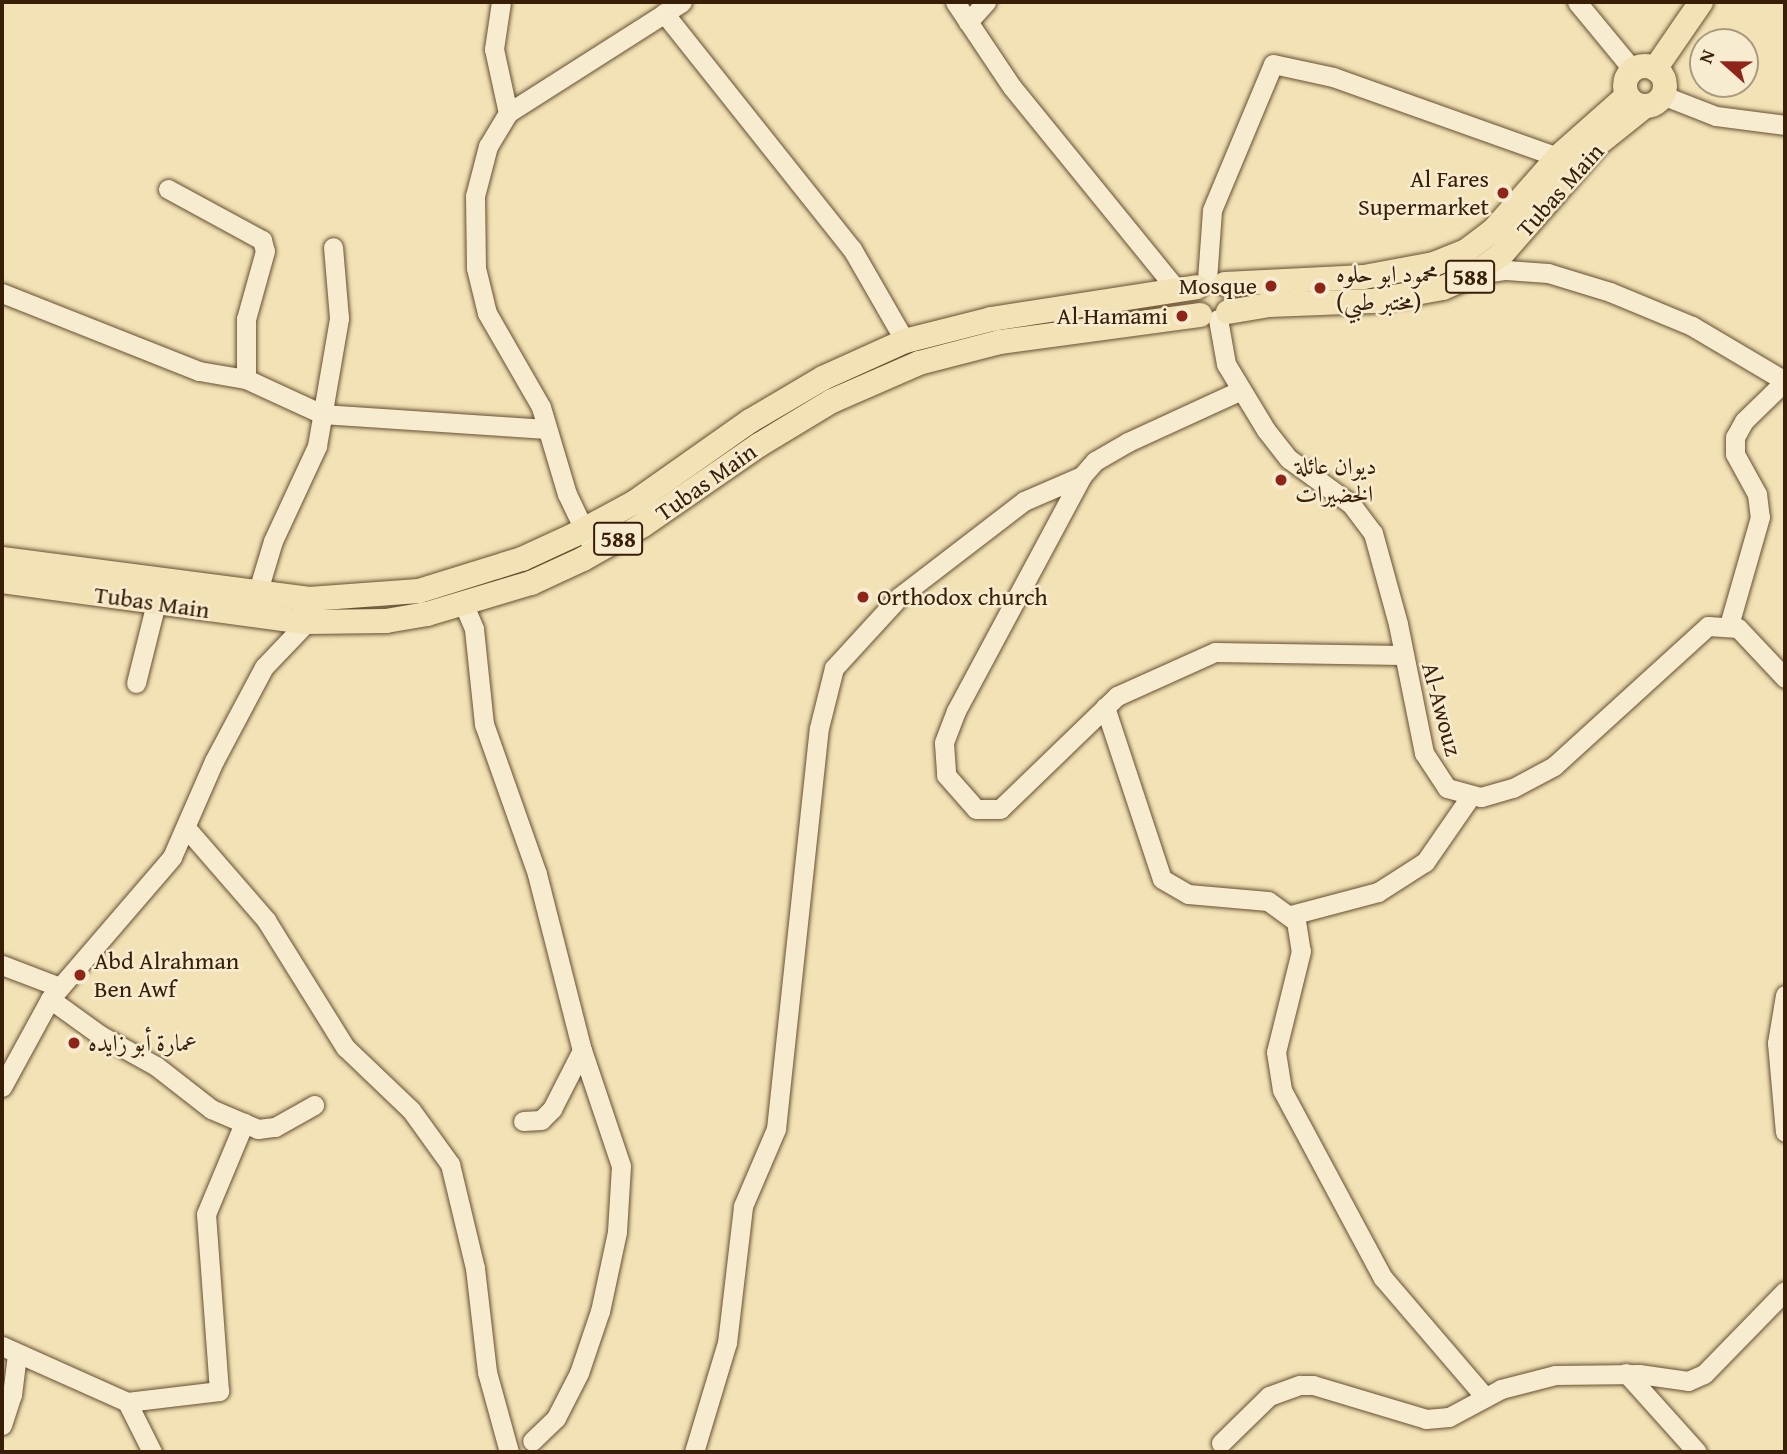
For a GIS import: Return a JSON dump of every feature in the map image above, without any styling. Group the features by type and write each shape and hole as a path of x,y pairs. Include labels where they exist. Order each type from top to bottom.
{"main road":[{"path":"1644,69 1663,78 1645,99 1626,79 1644,69 1702,2"},
{"name":"Tubas Main","path":"2,559 257,594 308,611 443,585 522,559 585,529 823,377 905,341 991,319 1202,286 1363,277 1434,264 1466,251 1493,231 1558,157 1645,99"},
{"name":"Tubas Main","path":"2,581 156,603 308,611 386,621 464,605 531,583 594,553 832,401 919,363 1000,342 1215,316 1269,305 1372,301 1443,288 1475,274 1502,254 1599,143 1645,99"},
{"path":"1202,286 1232,294 1215,316 1192,299 1202,286"}],"street":[{"path":"501,2 494,49 508,113"},
{"path":"594,553 567,494 547,429 523,372 487,313 476,268 475,195 488,146 508,113 682,2"},
{"path":"955,2 1012,87 1202,286"},
{"path":"968,22 986,2"},
{"path":"1577,2 1644,69"},
{"path":"664,13 852,249 905,341"},
{"path":"1202,286 1212,210 1273,64 1333,77 1558,157"},
{"path":"1645,99 1716,116 1785,125"},
{"path":"168,189 262,240 265,251 246,318 246,379"},
{"path":"257,594 273,541 317,446 339,318 333,247"},
{"path":"1475,274 1506,270 1548,273 1611,292 1692,326 1785,381 1744,421 1735,437 1735,454 1756,494 1760,517 1729,625"},
{"path":"2,293 199,371 246,379 322,414 547,429"},
{"name":"Al-Awouz","path":"1215,316 1226,365 1239,391 1289,458 1350,504 1373,533 1382,553 1428,766 1447,788 1470,797"},
{"path":"1239,391 1128,442 1096,461 1082,476 957,711 944,743 946,775 976,809 1000,810 1105,707 1153,677 1215,652 1402,655"},
{"path":"694,1452 727,1343 743,1206 776,1129 819,728 834,668 899,597 1024,501 1082,476"},
{"path":"136,683 156,603"},
{"path":"464,605 474,629 484,724 537,874 582,1050 621,1166 617,1232 600,1311 579,1373 556,1418 532,1441"},
{"path":"2,1087 55,993 159,877 187,829 214,761 264,667 308,611"},
{"path":"1291,915 1378,892 1424,862 1470,797 1513,788 1554,766 1691,638 1708,626 1729,625 1756,643 1785,678"},
{"path":"1105,707 1162,879 1180,892 1268,901 1291,915 1302,938 1276,1052 1282,1090 1383,1278 1485,1397"},
{"path":"187,829 266,920 345,1047 411,1110 450,1164 475,1268 487,1372 509,1452"},
{"path":"2,965 55,993 100,1035 145,1059 211,1108 244,1123 258,1129 275,1127 314,1105"},
{"path":"1785,995 1777,1043 1785,1132"},
{"path":"523,1121 541,1120 552,1109 582,1050"},
{"path":"2,1425 12,1395 9,1350 127,1402 219,1391 206,1214 244,1123"},
{"path":"1221,1443 1269,1396 1289,1387 1313,1385 1426,1419 1459,1413 1485,1397 1535,1378 1626,1373 1678,1381 1697,1378 1785,1291"},
{"path":"1626,1373 1697,1452"},
{"path":"127,1402 152,1452"}],"place":[{"name":"Al Fares Supermarket","path":"1503,193"},
{"name":"Mosque","path":"1271,286"},
{"name":"محمود ابو حلوه (مختبر طبي)","path":"1320,288"},
{"name":"Al Hamami","path":"1182,316"},
{"name":"ديوان عائلة الخضيرات","path":"1281,480"},
{"name":"Orthodox church","path":"863,597"},
{"name":"Abd Alrahman Ben Awf","path":"80,975"},
{"name":"عمارة أبو زايده","path":"74,1043"}]}
